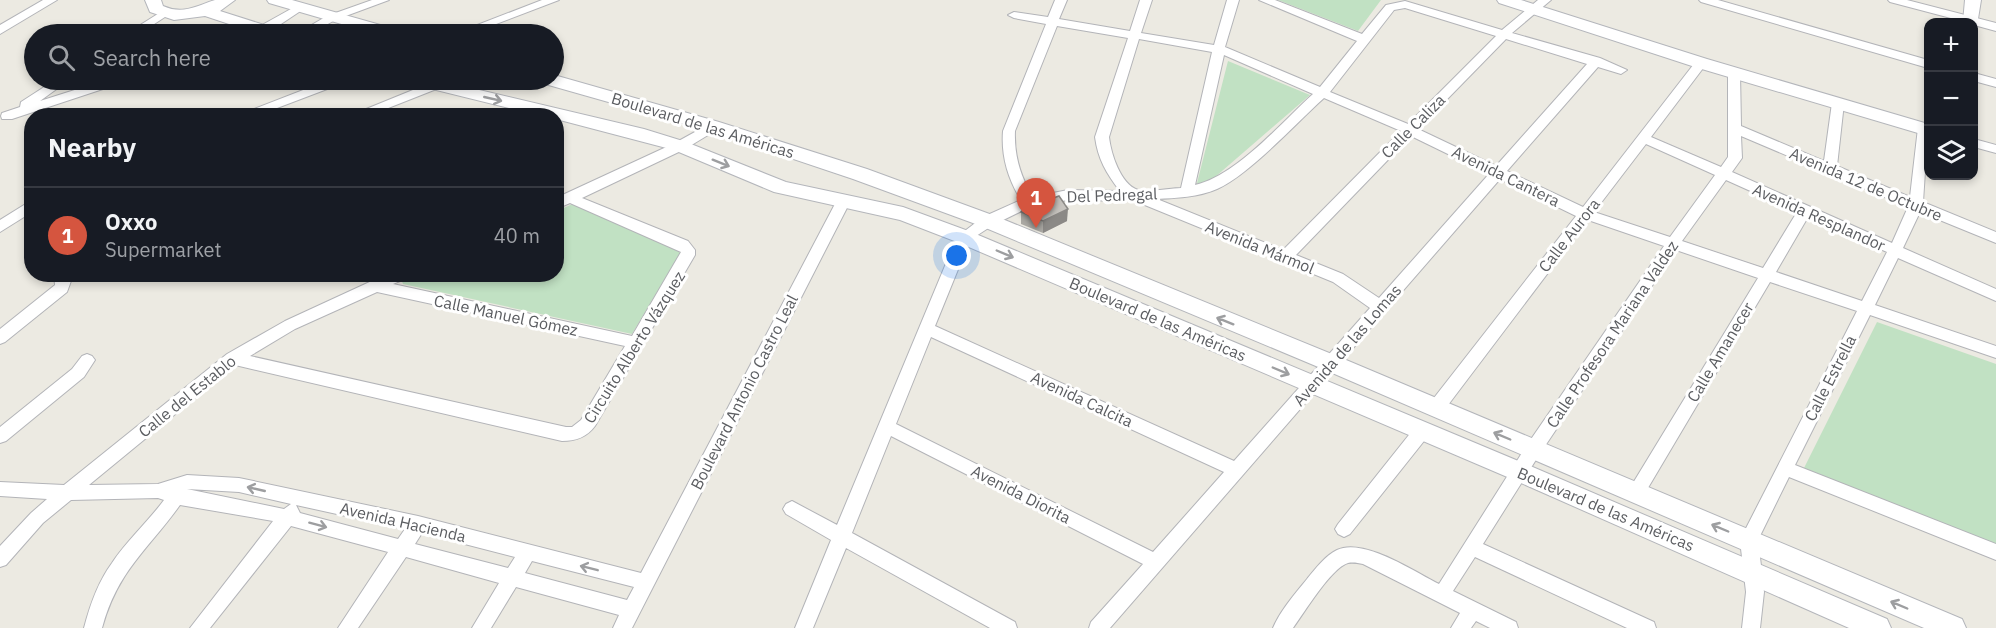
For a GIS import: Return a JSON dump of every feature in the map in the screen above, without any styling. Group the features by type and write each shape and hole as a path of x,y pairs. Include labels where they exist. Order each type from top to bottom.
{"main road":[{"path":"153,0 156,9 177,15 205,11 227,0"},
{"path":"275,0 354,24"},
{"path":"1505,0 1539,4 1701,63 1924,128"},
{"path":"1972,18 1973,0"},
{"path":"205,11 239,24"},
{"name":"Boulevard de las Américas","path":"564,84 713,126 918,194 988,220 1331,363 1953,628"},
{"name":"Boulevard de las Américas","path":"459,90 534,108"},
{"name":"Boulevard de las Américas","path":"564,115 680,146 781,187 903,214 964,237 1520,472 1878,628"},
{"path":"903,214 918,194"}],"street":[{"path":"0,30 51,0"},
{"path":"320,24 383,0"},
{"path":"487,24 553,0"},
{"path":"1029,202 1016,179 1008,152 1009,131 1061,0"},
{"path":"1136,196 1126,189 1111,170 1104,153 1102,137 1146,0"},
{"path":"1186,192 1219,49 1233,0"},
{"path":"1265,0 1366,40"},
{"path":"1705,0 1924,63"},
{"path":"1753,13 1757,0"},
{"path":"1894,0 1958,18"},
{"name":"Del Pedregal","path":"964,237 988,220 1029,202 1068,195 1136,196 1186,192 1212,186 1237,171 1323,93 1390,6 1405,4 1504,34"},
{"name":"Calle Caliza","path":"1285,257 1504,34 1539,4"},
{"path":"276,24 298,8"},
{"path":"147,24 164,13"},
{"name":"Avenida Cantera","path":"1014,15 1219,49 1409,130 1586,214 1996,352"},
{"path":"1978,23 1996,27"},
{"path":"1504,34 1621,70"},
{"name":"Avenida de las Lomas","path":"1098,628 1596,61"},
{"name":"Calle Aurora","path":"1436,408 1701,63"},
{"name":"Calle Profesora Mariana Valdez","path":"1448,585 1533,450 1673,243 1734,158 1736,129 1734,73"},
{"path":"1978,78 1996,83"},
{"path":"4,119 48,90"},
{"path":"36,108 88,90"},
{"path":"264,108 312,90"},
{"path":"372,108 409,90"},
{"path":"1830,169 1838,103"},
{"path":"4,119 24,112"},
{"path":"564,201 680,146 713,126"},
{"name":"Avenida 12 de Octubre","path":"1736,129 1996,238"},
{"name":"Avenida Resplandor","path":"1643,138 1996,295"},
{"name":"Calle Estrella","path":"1749,540 1916,205 1924,144"},
{"path":"1978,144 1996,149"},
{"name":"Avenida Mármol","path":"1136,196 1350,284 1379,306"},
{"name":"Circuito Alberto Vázquez","path":"232,358 571,435 585,428 686,261 688,250 683,245 564,201"},
{"name":"Boulevard Antonio Castro Leal","path":"622,628 843,202"},
{"path":"0,228 24,211"},
{"name":"Calle Amanecer","path":"1636,493 1805,211"},
{"path":"804,628 964,237"},
{"path":"0,338 62,288 63,282"},
{"name":"Calle del Establo","path":"0,559 37,518 208,374 291,325 385,282"},
{"name":"Calle Manuel Gómez","path":"376,286 637,343"},
{"name":"Avenida Calcita","path":"927,328 1237,470"},
{"path":"0,436 78,374 87,360"},
{"name":"Avenida Diorita","path":"887,427 1156,562"},
{"path":"1344,529 1422,431"},
{"path":"1785,468 1996,552"},
{"path":"93,628 99,599 110,577 187,482"},
{"name":"Avenida Hacienda","path":"0,489 68,493 158,491 187,482 239,485 418,524 646,582"},
{"name":"Avenida Hacienda","path":"158,491 176,497 238,506 288,517 631,610"},
{"path":"199,628 300,499"},
{"path":"792,509 1008,628"},
{"path":"346,628 418,524"},
{"path":"1749,540 1755,592 1751,628"},
{"path":"1471,547 1647,628"},
{"path":"481,628 528,552"},
{"path":"1282,628 1329,567 1342,557 1350,555 1366,557 1509,628"},
{"path":"1460,628 1472,611"}],"green space":[{"path":"1278,0 1381,0 1358,31"},
{"path":"1228,61 1310,95 1207,184 1196,187"},
{"path":"577,202 681,252 632,334 403,284 402,282 564,282 564,208"},
{"path":"1877,322 1996,364 1996,550 1802,472"}],"building":[{"path":"1059,196 1068,209 1043,221 1021,212 1024,209"}],"place":[{"name":"Oxxo","path":"1036,228"}]}
